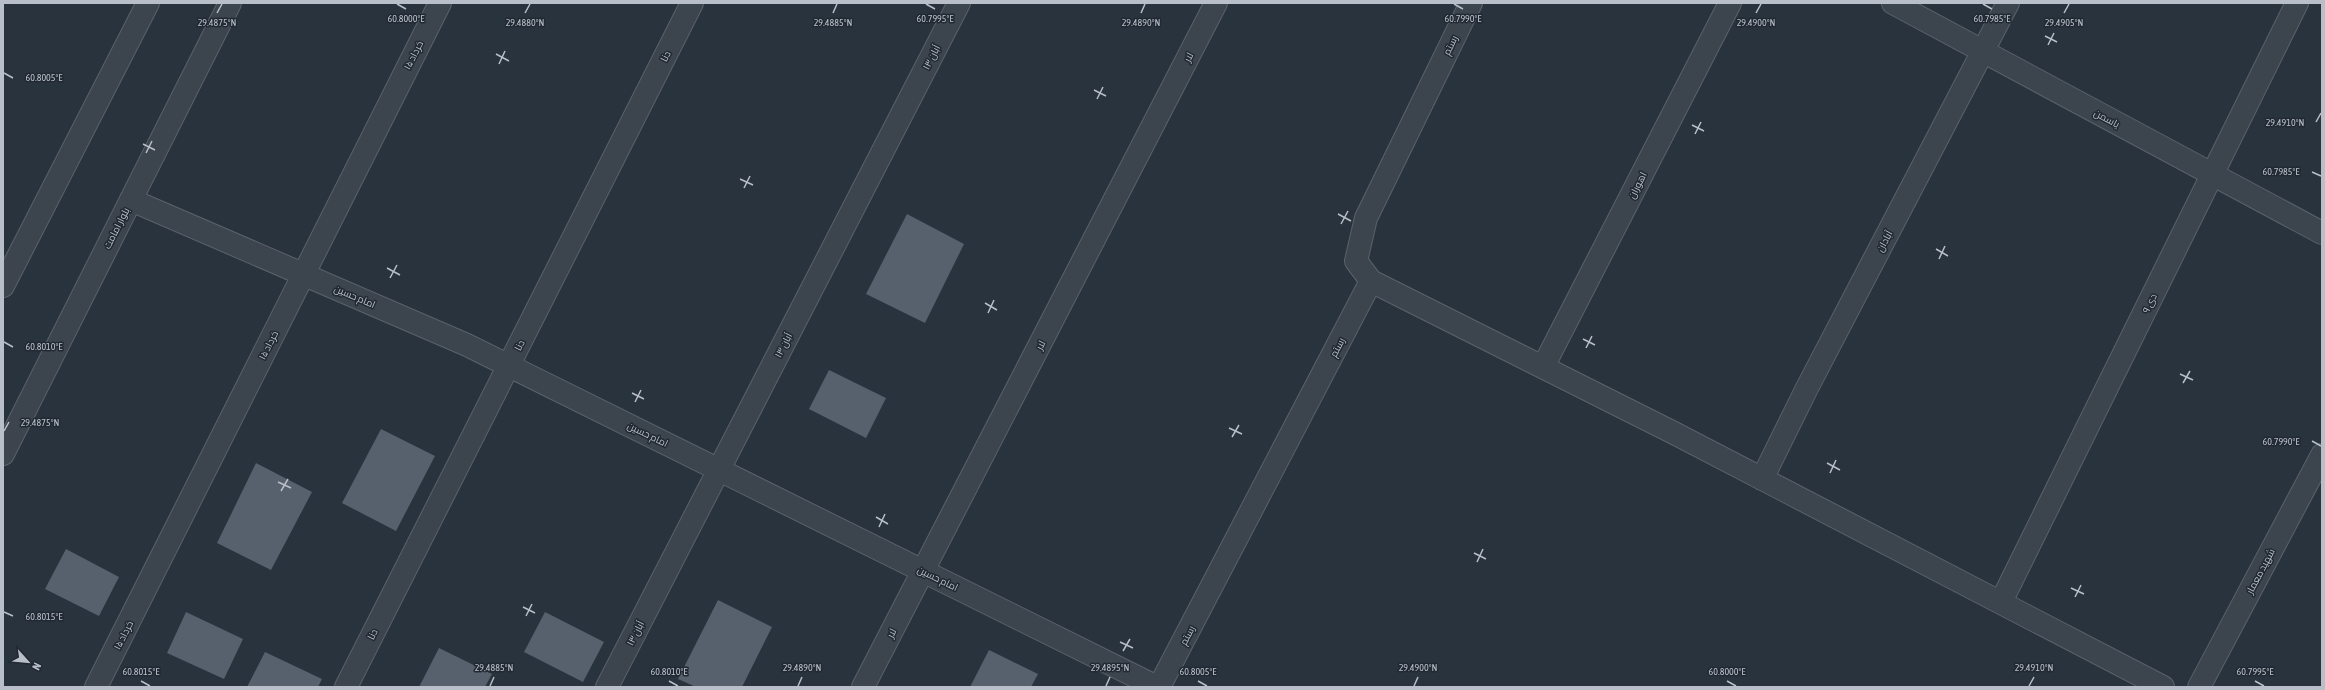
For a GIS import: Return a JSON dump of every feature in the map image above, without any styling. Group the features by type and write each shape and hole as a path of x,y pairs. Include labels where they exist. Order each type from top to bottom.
{"street":[{"path":"3,286 148,3"},
{"name":"بلوار امامت","path":"3,454 230,3"},
{"name":"۱۵ خرداد","path":"96,687 440,3"},
{"name":"دنا","path":"346,687 692,3"},
{"name":"۱۳ آبان","path":"607,687 959,3"},
{"name":"لار","path":"863,687 1216,3"},
{"name":"رستم","path":"1158,687 1371,282 1356,261 1366,218 1471,3"},
{"name":"اهوران","path":"1543,367 1730,3"},
{"name":"یاسمن","path":"1893,3 2322,234"},
{"name":"آبادان","path":"1762,479 1807,388 2008,3"},
{"name":"۹ دی","path":"2000,602 2297,3"},
{"name":"امام حسین","path":"131,200 467,345 1158,687"},
{"path":"1371,282 1543,367 2163,687"},
{"name":"شهید معمار","path":"2199,687 2322,455"}],"building":[{"path":"907,214 964,244 925,323 866,294"},
{"path":"829,370 886,398 866,438 809,409"},
{"path":"381,429 435,456 396,531 342,503"},
{"path":"256,463 312,492 271,570 217,543"},
{"path":"66,549 119,577 99,616 45,589"},
{"path":"718,600 772,627 742,687 696,687 678,679"},
{"path":"186,612 243,639 224,679 167,653"},
{"path":"545,612 604,642 583,682 524,652"},
{"path":"439,648 492,674 485,687 419,687"},
{"path":"989,650 1038,674 1031,687 970,687"},
{"path":"265,652 322,679 318,687 247,687"}]}
